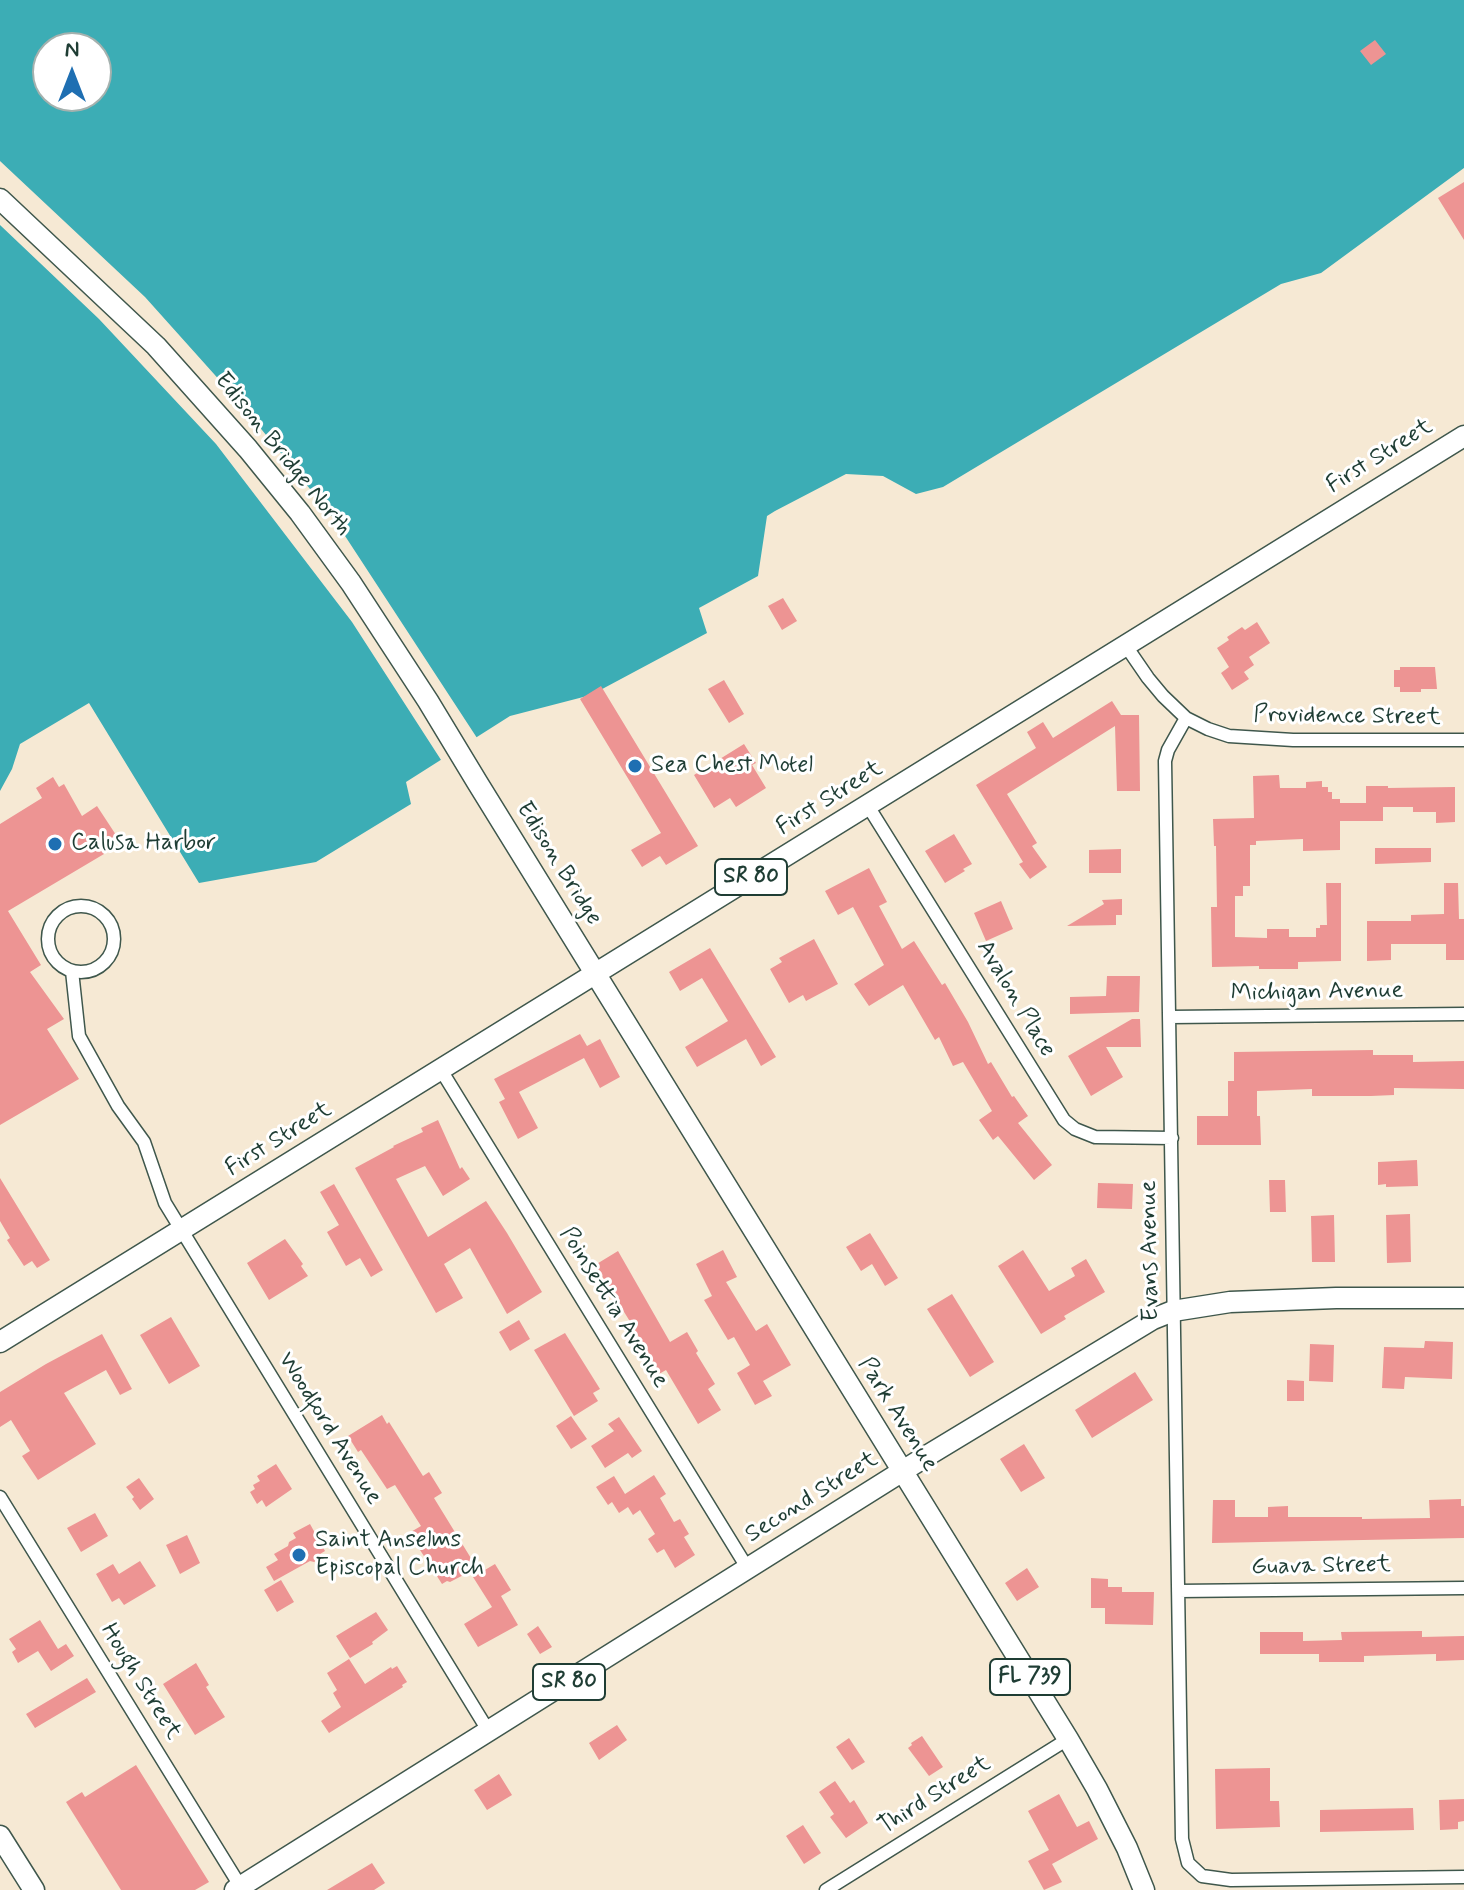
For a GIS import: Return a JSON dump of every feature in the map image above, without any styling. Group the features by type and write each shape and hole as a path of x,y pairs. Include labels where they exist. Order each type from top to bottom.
{"main road":[{"name":"Edison Bridge North","path":"0,199 156,346 248,449 351,583 477,782"},
{"name":"First Street","path":"0,1342 1464,436"},
{"name":"Edison Bridge","path":"477,782 595,973"},
{"name":"Park Avenue","path":"595,973 1068,1739 1109,1812 1144,1890"},
{"name":"Second Street","path":"239,1889 1127,1333 1173,1311 1204,1305 1252,1301 1464,1298"},
{"path":"0,1836 34,1890"}],"street":[{"path":"1126,646 1163,696 1186,718"},
{"name":"Providence Street","path":"1186,718 1229,736 1262,739 1464,740"},
{"name":"Evans Avenue","path":"1186,718 1165,761 1182,1839 1188,1863 1202,1876 1231,1880 1464,1877"},
{"name":"Avalon Place","path":"868,806 1064,1120 1075,1129 1095,1137 1172,1138"},
{"path":"71,907 93,908 110,922 115,944 104,964 95,970 72,971 55,960 48,940 49,929 54,919 71,907"},
{"path":"72,971 79,1036 118,1106 144,1142 165,1203 181,1231"},
{"name":"Michigan Avenue","path":"1170,1017 1464,1014"},
{"name":"Poinsettia Avenue","path":"441,1070 748,1569"},
{"name":"Woodford Avenue","path":"181,1231 489,1732"},
{"name":"Hough Street","path":"0,1497 239,1889"},
{"name":"Guava Street","path":"1178,1591 1464,1588"},
{"name":"Third Street","path":"826,1890 1068,1739"}],"water":[{"path":"0,0 1464,0 1464,168 1321,273 1281,284 943,487 916,494 883,476 846,474 775,511 767,516 758,576 699,608 707,633 591,695 510,716 406,782 411,804 316,862 199,883 89,703 20,744 12,769 0,791"}],"pier":[{"path":"0,161 145,297 240,403 332,516 479,741 443,763 352,622 216,444 99,319 0,225"}],"building":[{"path":"1375,40 1386,54 1371,65 1360,51"},
{"path":"1464,182 1464,240 1438,198"},
{"path":"783,598 797,621 782,630 768,606"},
{"path":"1257,622 1270,643 1249,657 1254,665 1244,672 1249,679 1232,690 1221,673 1229,667 1217,648 1242,627 1245,630"},
{"path":"1400,667 1435,667 1437,689 1400,692 1400,687 1394,687 1394,670 1400,670"},
{"path":"724,680 744,714 729,723 708,689"},
{"name":"Sea Chest Motel","path":"601,686 698,846 666,865 660,856 642,867 631,850 661,833 580,699"},
{"path":"1112,701 1121,715 1139,715 1140,791 1117,791 1115,726 1007,794 1037,843 1032,846 1047,867 1030,879 976,785 1036,748 1027,732 1043,722 1053,738"},
{"path":"744,744 766,788 736,807 730,798 714,808 694,775"},
{"path":"1279,775 1280,788 1306,788 1306,782 1322,781 1322,787 1328,787 1332,799 1340,799 1340,803 1366,803 1366,786 1455,787 1455,822 1436,823 1436,812 1413,812 1413,807 1383,807 1383,821 1340,821 1340,850 1303,851 1303,839 1256,841 1256,845 1250,845 1250,886 1243,886 1243,896 1235,896 1235,937 1267,938 1267,929 1289,929 1289,937 1316,937 1316,928 1327,925 1326,883 1341,883 1341,961 1298,962 1298,969 1212,967 1211,907 1217,907 1213,819 1254,818 1253,776"},
{"path":"53,777 59,787 64,784 82,816 97,806 118,838 101,850 104,854 8,911 41,965 30,972 64,1019 47,1029 79,1079 0,1125 0,824 42,798 36,788"},
{"path":"954,834 972,864 945,883 925,851"},
{"path":"1375,848 1431,848 1431,862 1375,864"},
{"path":"1121,849 1121,873 1089,873 1089,850"},
{"path":"869,868 887,902 879,906 902,949 914,941 942,985 945,983 988,1064 991,1062 1012,1097 1028,1116 1018,1123 1052,1165 1034,1180 998,1136 993,1140 979,1120 992,1111 963,1062 953,1066 939,1037 935,1040 903,985 869,1006 854,984 884,965 853,907 838,915 825,891"},
{"path":"1444,883 1458,883 1459,919 1464,919 1464,960 1446,960 1446,944 1391,944 1391,960 1367,961 1367,921 1411,921 1411,915 1444,914"},
{"path":"1122,899 1122,915 1116,915 1116,925 1067,926 1104,904 1102,900"},
{"path":"1001,901 1013,929 986,941 974,913"},
{"path":"814,939 838,984 806,1001 803,995 789,1003 770,969 782,962 779,958"},
{"path":"710,948 776,1057 761,1066 746,1039 697,1067 685,1047 728,1021 702,978 680,991 669,972"},
{"path":"1107,976 1140,976 1139,1012 1070,1014 1070,997 1106,996"},
{"path":"1132,1019 1140,1019 1141,1047 1106,1047 1123,1077 1091,1096 1068,1056"},
{"path":"580,1034 587,1046 600,1039 620,1077 600,1088 584,1058 519,1092 538,1128 518,1139 499,1102 505,1099 494,1079"},
{"path":"1373,1050 1373,1055 1413,1055 1413,1062 1464,1061 1464,1089 1394,1088 1394,1095 1371,1096 1312,1096 1312,1089 1257,1091 1261,1145 1197,1145 1197,1116 1228,1116 1228,1081 1234,1081 1234,1052"},
{"path":"438,1120 460,1169 462,1167 470,1179 443,1196 425,1166 396,1179 428,1237 486,1201 542,1292 507,1314 470,1248 444,1264 463,1298 436,1313 355,1168 423,1132 421,1128"},
{"path":"1417,1160 1418,1186 1378,1185 1378,1162"},
{"path":"0,1178 50,1260 37,1268 32,1261 24,1266 7,1240 10,1238 0,1221"},
{"path":"1269,1180 1285,1180 1286,1212 1270,1212"},
{"path":"1098,1183 1133,1184 1132,1209 1097,1208"},
{"path":"334,1184 383,1270 371,1277 360,1258 346,1266 327,1232 339,1225 320,1192"},
{"path":"1410,1214 1411,1262 1387,1263 1386,1215"},
{"path":"1334,1215 1335,1262 1312,1262 1311,1216"},
{"path":"870,1233 898,1278 885,1286 872,1264 861,1271 846,1247"},
{"path":"285,1239 308,1276 269,1300 247,1263"},
{"path":"723,1250 737,1277 726,1282 756,1331 767,1324 791,1365 763,1381 772,1396 755,1405 737,1373 750,1365 734,1337 728,1340 704,1300 712,1296 696,1264"},
{"path":"1023,1250 1049,1291 1075,1276 1071,1268 1086,1259 1105,1292 1064,1316 1066,1319 1041,1334 998,1266"},
{"path":"618,1251 670,1342 687,1332 715,1384 708,1389 721,1410 698,1424 666,1370 659,1374 595,1265"},
{"path":"952,1294 994,1362 970,1377 927,1309"},
{"path":"171,1317 200,1366 169,1384 140,1335"},
{"path":"519,1320 530,1339 510,1351 499,1332"},
{"path":"565,1333 600,1389 593,1393 598,1401 574,1416 534,1350"},
{"path":"102,1334 132,1389 120,1395 106,1370 64,1393 96,1444 38,1480 22,1456 30,1451 11,1420 0,1427 0,1392"},
{"path":"1425,1341 1453,1342 1452,1379 1405,1377 1404,1389 1382,1388 1384,1347 1424,1348"},
{"path":"1310,1344 1334,1345 1333,1382 1309,1381"},
{"path":"1135,1372 1153,1400 1092,1438 1075,1410"},
{"path":"1287,1380 1304,1381 1304,1401 1287,1401"},
{"path":"382,1415 423,1476 429,1472 442,1493 434,1498 477,1568 450,1582 442,1584 409,1533 421,1526 395,1485 387,1489 348,1436"},
{"path":"571,1416 587,1439 571,1449 556,1426"},
{"path":"619,1417 642,1451 632,1458 628,1453 605,1468 591,1446 614,1431 608,1424"},
{"path":"1024,1444 1045,1478 1021,1492 1000,1459"},
{"path":"276,1464 292,1489 266,1507 262,1500 257,1504 250,1492 255,1489 253,1485 260,1481 257,1476"},
{"path":"654,1475 666,1494 660,1498 674,1522 680,1519 689,1534 684,1537 695,1555 675,1568 664,1549 657,1553 648,1539 655,1534 640,1510 633,1515 628,1507 619,1513 612,1502 608,1505 596,1487 614,1476 625,1494"},
{"path":"139,1478 154,1499 140,1510 126,1487"},
{"path":"1461,1499 1461,1506 1464,1506 1464,1538 1212,1543 1213,1500 1235,1500 1235,1517 1268,1517 1268,1507 1288,1506 1288,1517 1362,1519 1430,1518 1429,1500"},
{"path":"95,1513 108,1536 81,1552 67,1528"},
{"path":"310,1524 325,1551 314,1562 310,1561 274,1581 266,1567 278,1560 274,1554 296,1538 293,1533"},
{"path":"187,1535 200,1563 180,1574 166,1545"},
{"path":"140,1561 156,1586 124,1605 119,1598 112,1602 96,1574 113,1564 119,1574"},
{"path":"495,1564 511,1590 501,1596 518,1625 478,1647 464,1624 492,1607 473,1577"},
{"path":"1027,1568 1039,1587 1017,1601 1005,1583"},
{"path":"1091,1578 1108,1579 1108,1587 1122,1587 1122,1592 1154,1592 1153,1625 1105,1624 1105,1608 1091,1608"},
{"path":"281,1580 294,1602 277,1612 264,1590"},
{"path":"376,1612 388,1630 350,1658 336,1636"},
{"path":"40,1620 58,1649 66,1644 74,1656 51,1671 38,1651 18,1663 12,1652 16,1649 9,1639"},
{"path":"538,1626 552,1647 540,1654 527,1634"},
{"path":"1422,1631 1422,1637 1464,1636 1464,1660 1436,1661 1436,1654 1364,1656 1364,1662 1319,1662 1319,1654 1260,1654 1260,1632 1303,1632 1303,1641 1342,1640 1341,1632"},
{"path":"349,1659 365,1684 397,1666 407,1682 329,1733 321,1721 341,1707 333,1693 337,1690 327,1673"},
{"path":"196,1663 209,1685 206,1687 225,1717 195,1735 163,1684"},
{"path":"87,1678 96,1692 35,1728 26,1714"},
{"path":"617,1725 627,1740 599,1760 589,1743"},
{"path":"922,1736 943,1767 929,1776 908,1748"},
{"path":"849,1738 865,1762 852,1770 836,1747"},
{"path":"136,1765 209,1882 195,1890 121,1890 66,1802 82,1792 85,1797"},
{"path":"1270,1768 1270,1801 1279,1801 1280,1827 1216,1829 1215,1769"},
{"path":"499,1774 512,1795 487,1810 474,1790"},
{"path":"835,1781 850,1803 854,1800 868,1823 846,1838 830,1817 834,1814 819,1792"},
{"path":"1059,1794 1077,1827 1089,1821 1098,1839 1052,1864 1062,1882 1044,1890 1028,1861 1049,1850 1028,1811"},
{"path":"1464,1799 1464,1821 1458,1822 1458,1829 1440,1830 1439,1800"},
{"path":"1413,1808 1414,1830 1320,1832 1320,1810"},
{"path":"803,1825 821,1853 804,1864 786,1836"},
{"path":"372,1863 385,1883 374,1890 327,1890"}],"place":[{"name":"Sea Chest Motel","path":"635,766"},
{"name":"Calusa Harbor","path":"55,844"},
{"name":"Saint Anselms Episcopal Church","path":"299,1555"}]}
